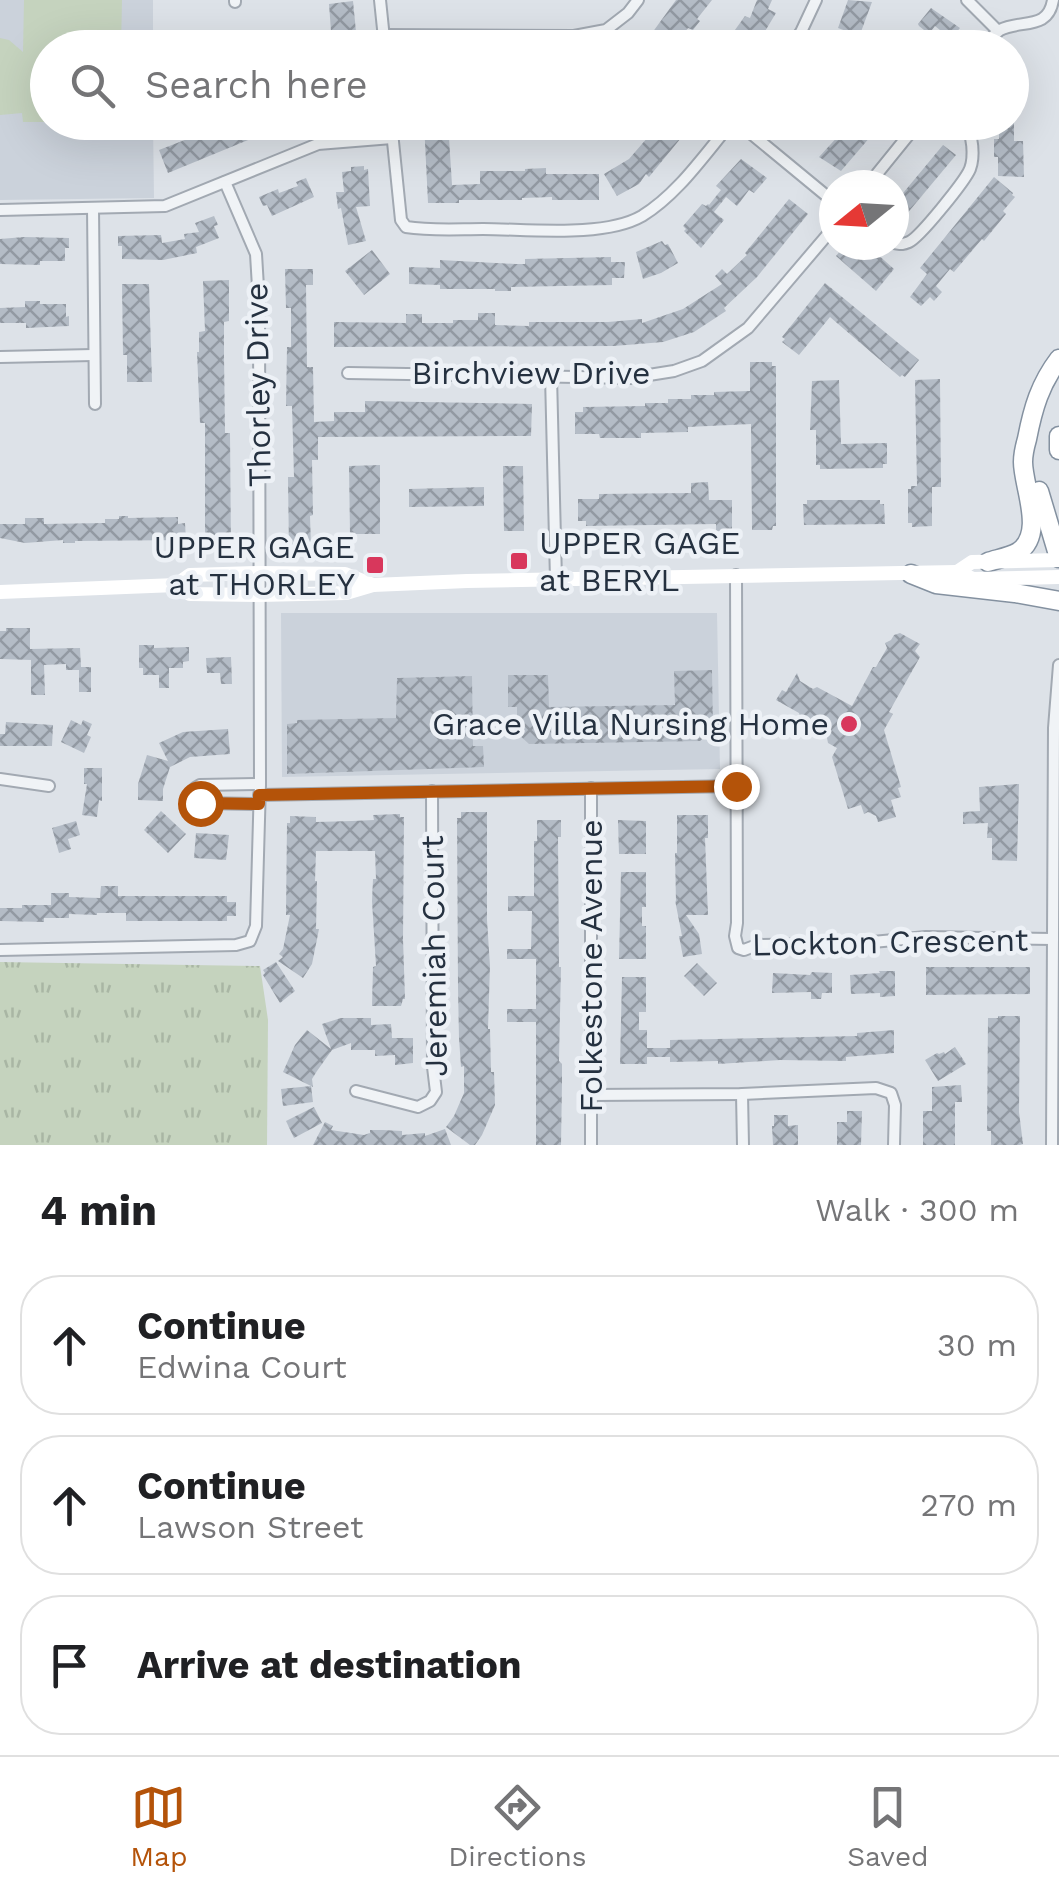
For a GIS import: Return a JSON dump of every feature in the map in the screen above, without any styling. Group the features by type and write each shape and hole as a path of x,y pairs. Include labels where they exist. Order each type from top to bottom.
{"highway":[{"path":"988,562 1016,553 1027,541 1032,514 1022,460 1034,403 1059,359"},
{"path":"1059,436 1059,450"},
{"path":"1026,442 1059,559"},
{"path":"911,574 936,584 1015,592 1059,602"}],"main road":[{"path":"957,572 972,562 1059,559"},
{"path":"176,586 190,575 259,572 346,574 373,584"},
{"path":"0,592 176,586 190,594 346,594 373,584 736,575 957,572 973,579 1059,577"}],"street":[{"path":"380,0 383,30"},
{"path":"606,30 638,0"},
{"path":"801,30 816,0"},
{"path":"967,0 997,30"},
{"path":"1002,30 1040,20 1051,9 1053,0"},
{"path":"0,210 166,206 318,144 367,140"},
{"path":"392,140 401,220 406,227 582,229 628,223 666,198 719,140"},
{"path":"757,140 819,190"},
{"path":"880,170 904,140"},
{"path":"909,242 918,237 966,178 972,160 971,140"},
{"name":"Thorley Drive","path":"0,950 236,945 250,941 256,926 259,304 256,254 225,182"},
{"path":"93,208 95,404"},
{"name":"Birchview Drive","path":"348,373 630,378 674,371 702,361 748,328 819,245"},
{"path":"0,358 93,356"},
{"path":"551,376 556,580"},
{"name":"Lockton Crescent","path":"736,575 738,948 862,944 926,936 1054,938"},
{"path":"1052,1145 1056,1088 1054,728 1059,666"},
{"path":"0,780 49,786"},
{"path":"259,794 200,785 193,794 201,804 259,794 736,786"},
{"name":"Folkestone Avenue","path":"591,788 591,1145"},
{"name":"Jeremiah Court","path":"356,1091 418,1107 430,1101 436,1092 432,1068 432,791"},
{"path":"591,1095 884,1090 891,1093 895,1105 894,1145"},
{"path":"742,1094 743,1145"}],"shaded area":[{"path":"0,0 153,0 153,30 30,30 30,140 153,140 154,198 0,200"},
{"path":"281,613 717,613 720,769 282,777"}],"green space":[{"path":"24,0 122,0 121,30 30,30 30,122 23,122 22,113 0,115 0,38 23,52"},
{"path":"0,962 260,966 268,1020 267,1145 0,1145"}],"building":[{"path":"676,0 712,0 693,30 654,30"},
{"path":"757,0 772,0 768,9 776,13 766,30 735,30 745,16 750,18"},
{"path":"848,0 872,2 862,30 838,28"},
{"path":"353,1 356,30 331,30 329,4"},
{"path":"931,8 960,28 940,30 935,26 924,30 918,24"},
{"path":"185,140 248,140 168,173 159,150"},
{"path":"425,140 449,140 452,185 480,184 480,171 546,168 546,174 599,174 599,200 552,197 428,203"},
{"path":"645,140 679,140 649,177 646,174 639,184 617,196 604,174 629,159"},
{"path":"835,140 868,140 842,170 819,157"},
{"path":"994,140 1023,141 1024,177 998,176 998,157 994,157"},
{"path":"943,145 956,155 909,211 909,186"},
{"path":"741,159 767,178 754,193 749,190 737,206 726,197 714,212 724,220 701,248 683,226 702,204 709,205 721,190 716,186"},
{"path":"364,166 364,170 368,169 370,206 356,207 366,241 348,245 336,192 344,192 342,172"},
{"path":"994,177 1015,197 1003,211 1006,214 954,272 950,269 936,286 942,292 934,301 930,297 921,306 910,297 927,274 920,268"},
{"path":"306,178 314,197 272,216 267,205 263,206 259,197 298,186 296,182"},
{"path":"789,199 808,214 757,277 724,308 726,311 694,332 663,342 614,346 334,347 334,322 406,323 406,314 422,314 422,323 478,320 478,313 495,313 495,325 642,319 642,323 683,309 722,284 715,276 722,269 727,274 747,255"},
{"path":"214,216 219,238 196,247 197,253 163,260 122,259 118,236 161,235 162,243 185,239 184,234 199,232 195,223"},
{"path":"69,238 65,261 0,264 0,239"},
{"path":"662,241 668,244 678,263 643,279 636,252"},
{"path":"372,250 390,274 364,295 345,271"},
{"path":"611,257 611,262 625,262 624,278 612,278 612,285 511,287 511,291 495,291 409,284 409,267 440,268 440,260 525,264 525,259"},
{"path":"841,260 884,260 894,269 876,291"},
{"path":"285,269 313,269 313,285 306,285 307,367 313,367 314,422 334,421 334,412 365,412 365,401 532,404 531,436 318,437 318,460 312,460 311,546 289,551 288,477 294,477 292,406 286,406 291,308 286,308"},
{"path":"229,280 224,356 225,433 230,433 231,552 217,552 217,548 205,548 205,423 200,423 197,352 199,332 205,331 203,281"},
{"path":"825,283 919,360 905,377 900,377 830,317 799,355 782,342"},
{"path":"122,284 149,284 152,382 127,382"},
{"path":"25,301 66,304 69,326 26,328 26,323 0,323 0,308 25,307"},
{"path":"750,362 772,362 776,366 776,526 772,530 752,530 751,424 688,427 688,432 641,433 641,438 575,434 575,412 583,412 583,407 645,406 668,403 668,399 691,399 691,395 750,391"},
{"path":"940,379 941,487 932,487 932,526 912,527 908,523 908,489 917,486 915,380"},
{"path":"839,380 841,444 887,443 887,464 883,468 820,469 816,465 816,430 810,430 812,381"},
{"path":"380,465 380,534 350,534 349,466"},
{"path":"503,466 523,466 524,531 504,531"},
{"path":"708,482 709,500 732,500 732,531 716,531 716,524 586,526 586,521 578,521 578,499 599,499 599,494 691,493 691,483"},
{"path":"484,487 484,506 409,507 409,489"},
{"path":"807,500 880,500 884,504 885,524 804,525 803,504"},
{"path":"178,517 178,524 185,523 186,540 25,543 0,538 0,524 25,524 25,518 44,518 44,524 105,523 105,519"},
{"path":"30,628 30,649 80,648 81,667 91,667 91,692 79,692 79,670 66,670 66,664 44,665 45,695 31,695 31,660 0,659 0,631"},
{"name":"Grace Villa Nursing Home","path":"900,633 920,644 915,651 920,657 889,712 893,714 884,730 901,797 891,800 896,817 878,822 876,816 864,814 861,805 848,809 832,757 837,748 828,743 826,733 776,700 797,673 800,681 813,689 817,687 852,706 887,648 885,643"},
{"path":"139,645 189,647 189,661 183,662 183,668 169,668 169,688 159,688 159,675 143,675 143,668 139,668"},
{"path":"231,657 232,684 221,684 220,673 207,673 206,658"},
{"path":"712,670 713,729 700,741 529,744 517,733 517,707 508,707 508,675 548,675 549,707 675,705 674,671"},
{"path":"472,676 473,746 483,746 484,767 287,774 287,724 297,720 396,718 397,678"},
{"path":"71,720 81,725 83,720 92,724 84,753 61,742"},
{"path":"6,722 53,725 52,746 0,746"},
{"path":"228,729 230,754 190,757 170,767 163,801 138,800 138,784 147,755 168,761 159,743 183,732"},
{"path":"84,768 102,768 102,801 99,800 97,817 82,815 87,784"},
{"path":"1019,784 1017,861 992,860 988,823 963,824 963,812 980,811 979,787"},
{"path":"161,811 186,834 168,853 144,830"},
{"path":"461,812 487,812 488,1029 495,1105 475,1145 446,1127 464,1093 458,987 457,818 461,818"},
{"path":"373,815 404,817 405,999 401,1006 372,1006 376,966 372,901 375,851 316,851 319,929 312,964 303,978 278,961 283,957 279,954 290,915 286,915 287,823 290,816 316,817 316,822 374,820"},
{"path":"677,815 708,815 708,915 686,915 699,934 702,954 683,957 675,900"},
{"path":"537,820 561,820 558,837 561,1145 536,1145 536,1022 507,1022 507,1009 536,1009 536,959 507,959 507,949 531,949 532,911 508,911 508,896 534,896"},
{"path":"618,820 646,821 646,854 619,854"},
{"path":"76,821 80,835 68,839 71,849 59,853 52,828"},
{"path":"196,833 229,835 226,860 194,858"},
{"path":"621,872 646,872 642,926 646,926 646,959 619,959"},
{"path":"101,886 118,886 118,896 227,896 227,902 236,902 236,916 227,916 227,921 126,921 126,913 97,913 44,918 44,922 0,921 0,908 51,905 51,893 100,898"},
{"path":"276,962 295,991 280,1003 263,975 263,970"},
{"path":"697,963 717,983 704,996 684,976"},
{"path":"926,967 1030,967 1030,994 926,995"},
{"path":"895,971 895,996 851,994 850,975"},
{"path":"773,973 832,973 832,993 811,999 811,992 772,993"},
{"path":"622,977 646,977 646,1012 639,1012 639,1030 647,1030 647,1048 670,1048 670,1040 857,1036 894,1030 894,1053 846,1057 846,1061 718,1064 647,1057 647,1064 620,1064"},
{"path":"1020,1016 1020,1145 991,1145 991,1131 987,1131 988,1018"},
{"path":"341,1018 371,1018 371,1025 391,1024 392,1038 413,1038 413,1063 395,1065 395,1055 375,1056 375,1050 351,1050 351,1043 332,1050 312,1079 313,1087 283,1072 307,1030 331,1049 322,1024"},
{"path":"955,1047 966,1064 938,1081 925,1060"},
{"path":"961,1085 962,1102 955,1102 955,1145 923,1145 923,1111 932,1111 932,1087"},
{"path":"311,1086 313,1102 283,1106 281,1089"},
{"path":"314,1107 322,1123 294,1138 286,1121"},
{"path":"847,1111 862,1111 861,1145 837,1145 837,1122 847,1122"},
{"path":"774,1115 788,1115 788,1126 798,1125 798,1145 773,1145"},
{"path":"325,1122 333,1126 331,1130 364,1135 370,1130 383,1130 425,1136 445,1129 451,1145 313,1145"}],"place":[{"name":"UPPER GAGE at BERYL","path":"519,561"},
{"name":"UPPER GAGE at THORLEY","path":"375,565"},
{"name":"Grace Villa Nursing Home","path":"849,724"}],"route":[{"path":"200,803 259,804 259,795 736,786"}]}
